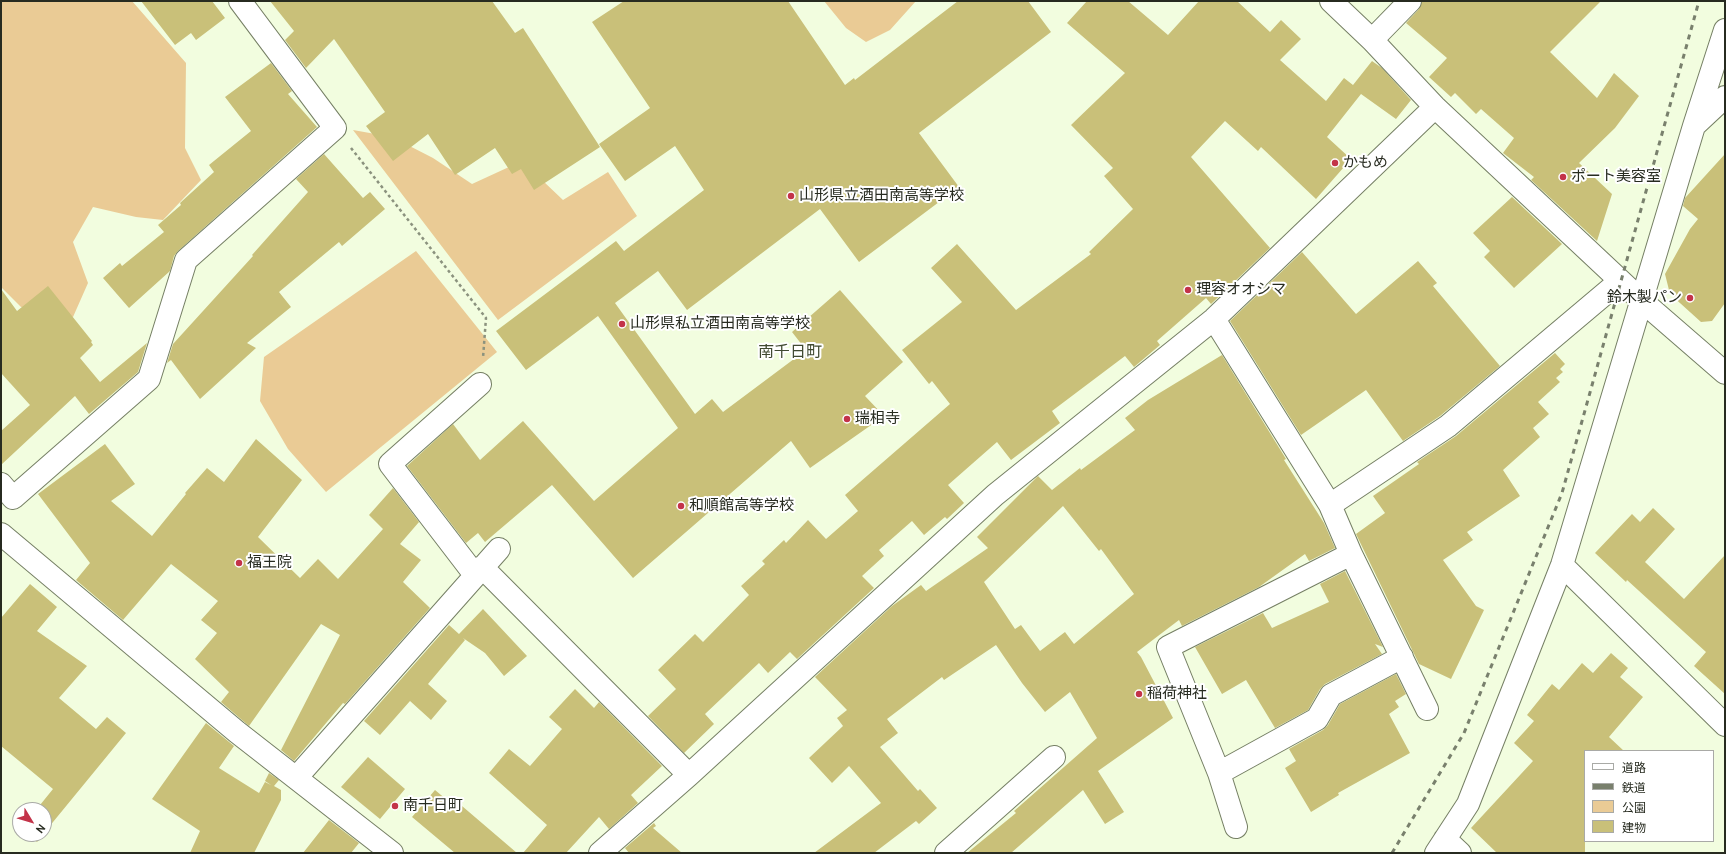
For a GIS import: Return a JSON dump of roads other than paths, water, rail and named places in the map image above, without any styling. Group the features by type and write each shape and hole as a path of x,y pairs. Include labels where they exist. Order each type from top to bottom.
{"street":[{"path":"1,484 13,498 149,379 186,260 335,128 240,1"},
{"path":"1331,1 1372,40 1435,107 1620,281 1725,373"},
{"path":"1372,40 1410,1"},
{"path":"1447,848 1468,804 1562,565 1694,126 1725,30"},
{"path":"1694,126 1725,97"},
{"path":"600,853 689,776 995,495 1214,319 1435,107"},
{"path":"1330,505 1448,426 1620,281"},
{"path":"1214,319 1330,505 1351,554 1427,709"},
{"path":"480,384 390,464 478,571 689,776"},
{"path":"1,534 237,732 392,853"},
{"path":"296,778 498,549"},
{"path":"1236,827 1219,772 1168,648 1351,554"},
{"path":"1562,565 1725,725"},
{"path":"1219,772 1317,718 1331,695 1402,657"},
{"path":"946,853 1054,757"}],"railway":[{"path":"1392,853 1464,733 1562,493 1699,1"}],"place":[{"name":"かもめ","path":"1335,163"},
{"name":"ポート美容室","path":"1563,177"},
{"name":"山形県立酒田南高等学校","path":"791,196"},
{"name":"理容オオシマ","path":"1188,290"},
{"name":"鈴木製パン","path":"1690,298"},
{"name":"山形県私立酒田南高等学校","path":"622,324"},
{"name":"瑞相寺","path":"847,419"},
{"name":"和順館高等学校","path":"681,506"},
{"name":"福王院","path":"239,563"},
{"name":"稲荷神社","path":"1139,694"},
{"name":"南千日町","path":"395,806"}],"district":[{"name":"南千日町","path":"790,352"}]}
